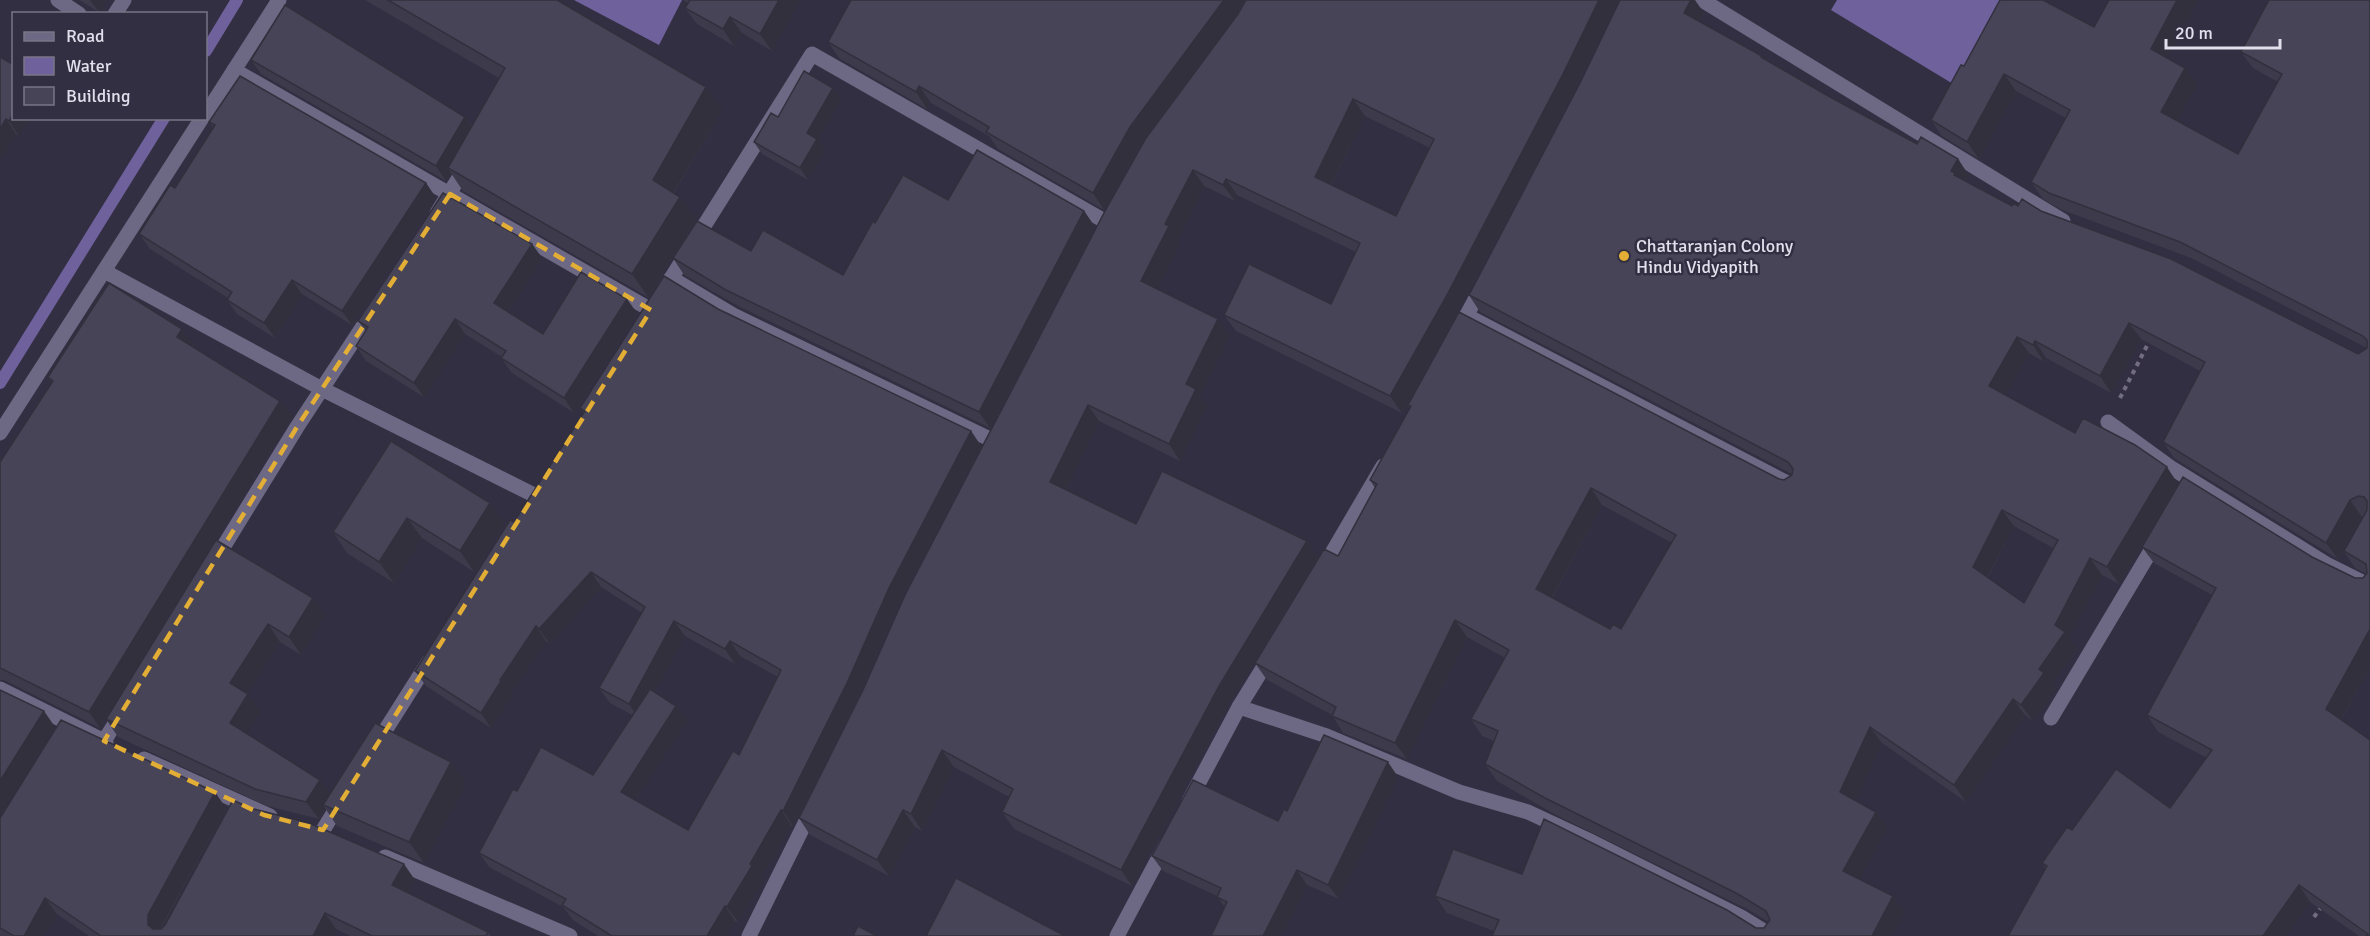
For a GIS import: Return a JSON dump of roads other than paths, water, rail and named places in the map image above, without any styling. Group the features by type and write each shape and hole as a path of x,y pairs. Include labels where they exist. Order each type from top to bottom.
{"street":[{"path":"58,0 76,12"},
{"path":"207,112 279,0"},
{"path":"1702,0 2056,218 2078,226"},
{"path":"234,70 450,194 648,314 812,54 1108,224"},
{"path":"0,433 201,120"},
{"path":"430,223 472,155"},
{"path":"104,271 322,389 534,495"},
{"path":"1449,347 1489,274"},
{"path":"671,278 733,315 992,446 1003,425"},
{"path":"204,579 322,389 380,301"},
{"path":"1467,316 1795,487"},
{"path":"2108,422 2170,467 2189,485 2344,567 2370,586"},
{"path":"1314,584 1392,450"},
{"path":"2051,718 2169,520"},
{"path":"1184,811 1239,707 1276,645"},
{"path":"366,762 439,646"},
{"path":"0,689 66,728 115,746 237,808 284,820"},
{"path":"115,746 129,701"},
{"path":"1239,707 1324,735 1459,792 1528,812 1723,908 1772,936"},
{"path":"304,825 329,832 347,791"},
{"path":"749,936 818,798"},
{"path":"1117,936 1172,832"},
{"path":"366,849 535,930 570,936"}],"water":[{"path":"574,0 682,0 659,45"},
{"path":"1837,0 2011,0 1963,90 1831,10"}],"waterway":[{"path":"207,49 237,0"},
{"path":"0,383 163,120"}],"place":[{"name":"Chattaranjan Colony Hindu Vidyapith","path":"1624,256"}]}
